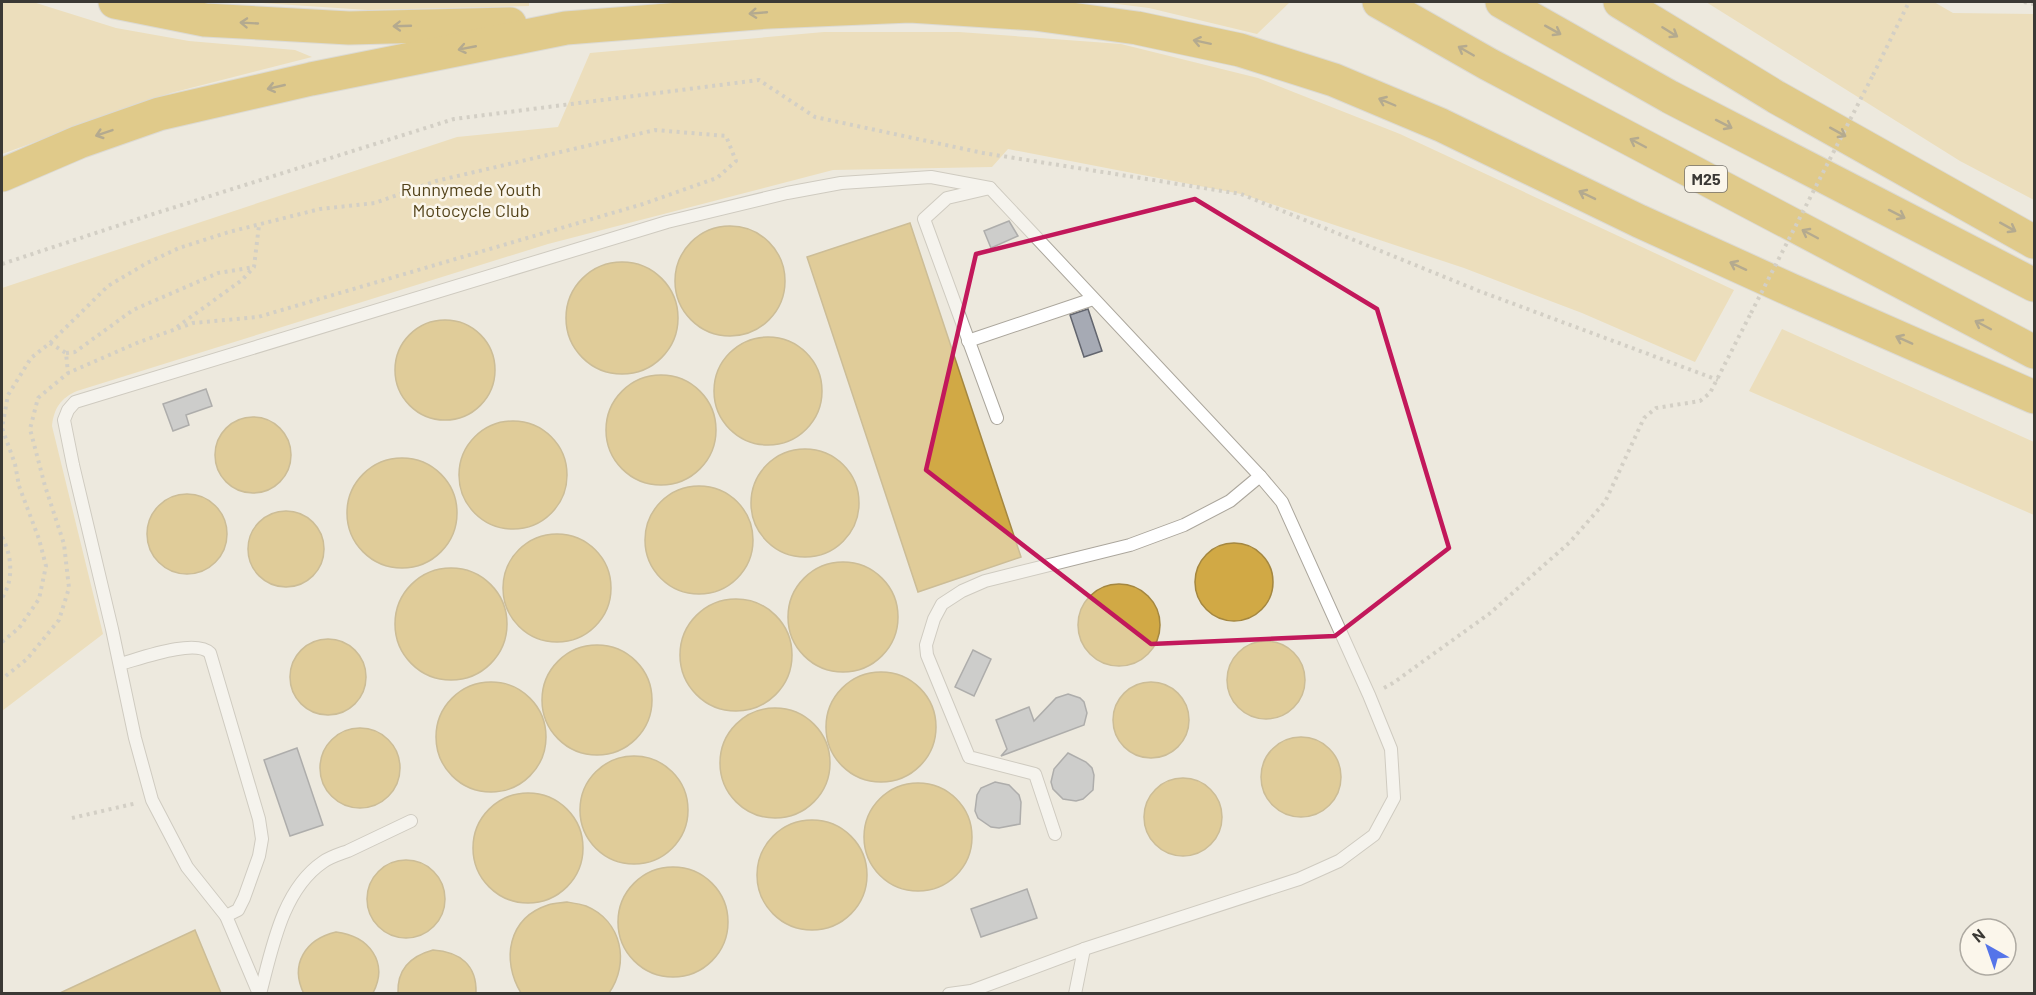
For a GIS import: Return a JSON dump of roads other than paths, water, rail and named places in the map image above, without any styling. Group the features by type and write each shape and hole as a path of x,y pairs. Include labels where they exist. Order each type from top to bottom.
{"highway":[{"path":"115,2 205,20 349,28 501,23 566,28"},
{"name":"M25","path":"1379,2 1488,64 2034,352"},
{"path":"1502,2 1670,97 2034,285"},
{"path":"1620,2 1776,97 2034,242"},
{"path":"2,175 79,142 159,114 311,79 566,28 769,12 910,6 1034,14 1137,28 1240,50 1334,80 1441,125 1639,221 2034,397"}],"lane":[{"path":"259,993 226,916 187,867 152,800 135,738 73,465 64,420 68,410 75,402 656,225 787,193 841,183 931,177 990,188 1282,502 1370,695 1391,748 1394,798 1374,836 1338,861 1299,879 1084,949 971,991 949,993"},
{"path":"990,188 947,198 924,219 997,418"},
{"path":"968,341 1093,299"},
{"path":"1055,834 1035,774 969,757 927,655 926,645 934,619 942,604 962,591 985,581 1130,545 1184,525 1230,501 1260,476"},
{"path":"120,664 191,647 206,649 210,653 259,819 262,839 259,856 244,898 238,910 226,916"},
{"path":"259,993 283,917 295,892 308,877 323,862 411,821"},
{"path":"1074,993 1077,989 1084,949"}],"park label":[{"name":"Runnymede Youth Motocycle Club","path":"471,200"}]}
